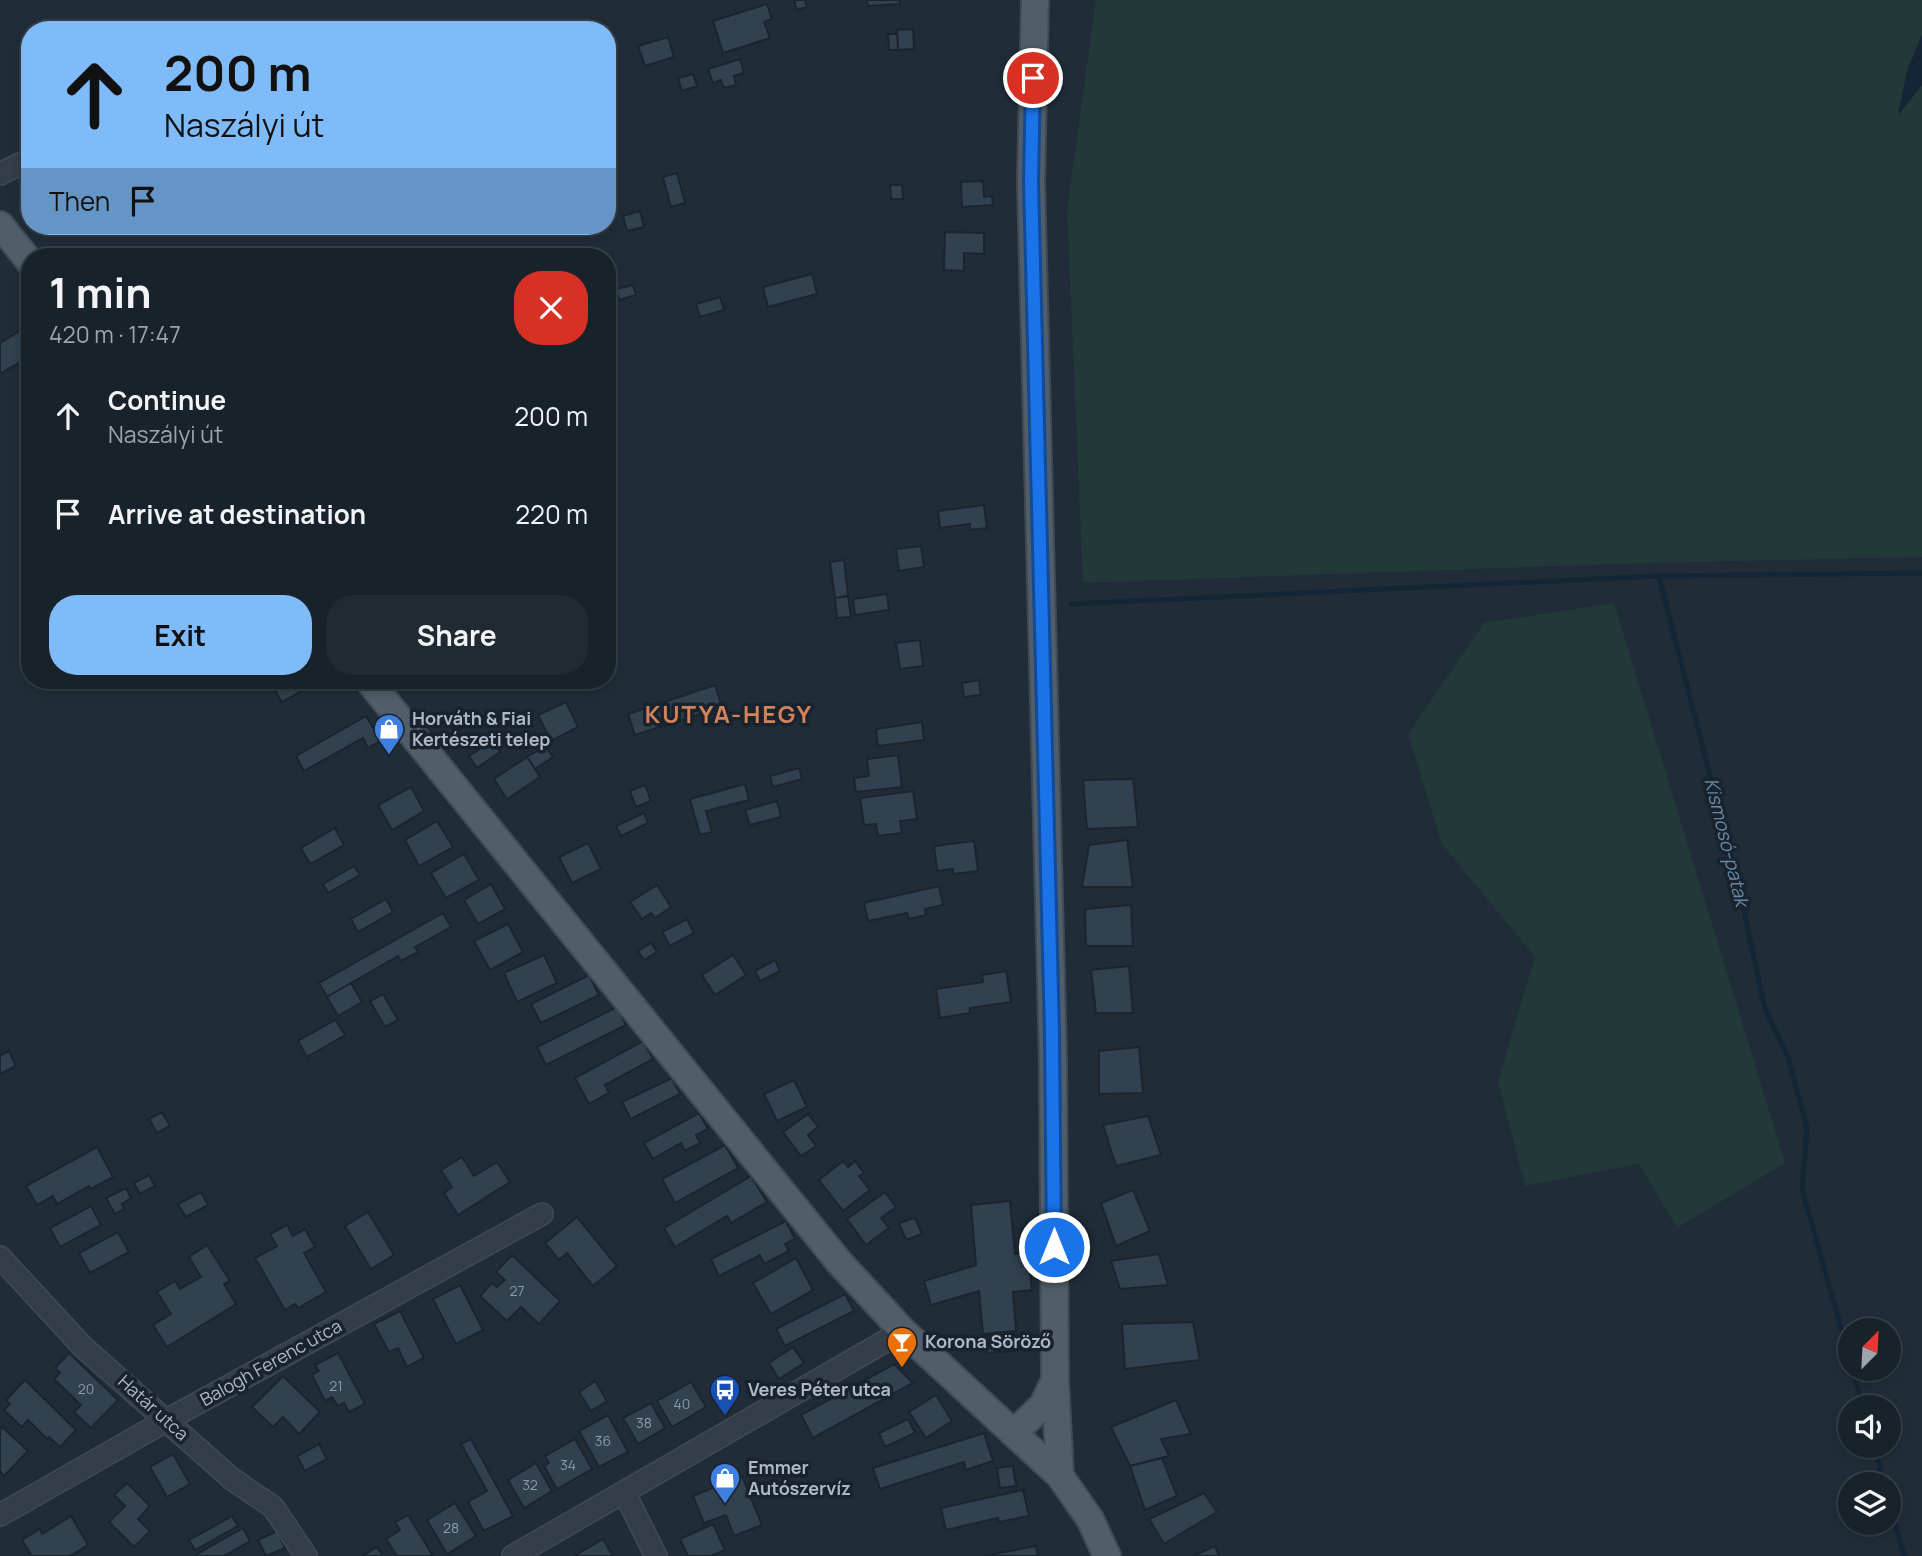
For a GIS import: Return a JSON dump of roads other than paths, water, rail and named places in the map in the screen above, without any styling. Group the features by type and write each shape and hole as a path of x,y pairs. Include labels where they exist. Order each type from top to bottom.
{"main road":[{"path":"1035,0 1031,182 1053,1060 1055,1380 1060,1476"},
{"path":"0,225 21,251"},
{"path":"375,689 839,1262 903,1331 1060,1476 1090,1519 1107,1556"},
{"path":"1014,1432 1043,1405 1055,1380"}],"street":[{"path":"0,174 21,164"},
{"name":"Balogh Ferenc utca","path":"0,1515 542,1214"},
{"name":"Határ utca","path":"0,1257 83,1346 232,1479 273,1507 306,1556"},
{"path":"513,1556 903,1331"},
{"path":"624,1492 656,1556"}],"water":[{"path":"1922,35 1922,85 1898,115 1907,71"}],"waterway":[{"name":"Kismosó-patak","path":"1838,1318 1802,1189 1807,1128 1788,1057 1765,1009 1740,893 1659,576 1922,573"},
{"path":"1071,604 1659,576"},
{"name":"Kismosó-patak","path":"1856,1381 1860,1395"},
{"name":"Kismosó-patak","path":"1877,1458 1881,1472"},
{"name":"Kismosó-patak","path":"1898,1535 1904,1556"}],"place":[{"name":"Horváth & Fiai Kertészeti telep","path":"389,756"},
{"name":"Korona Söröző","path":"902,1369"},
{"name":"Veres Péter utca","path":"725,1417"},
{"name":"Emmer Autószervíz","path":"725,1505"}],"district":[{"name":"KUTYA-HEGY","path":"729,715"}]}
